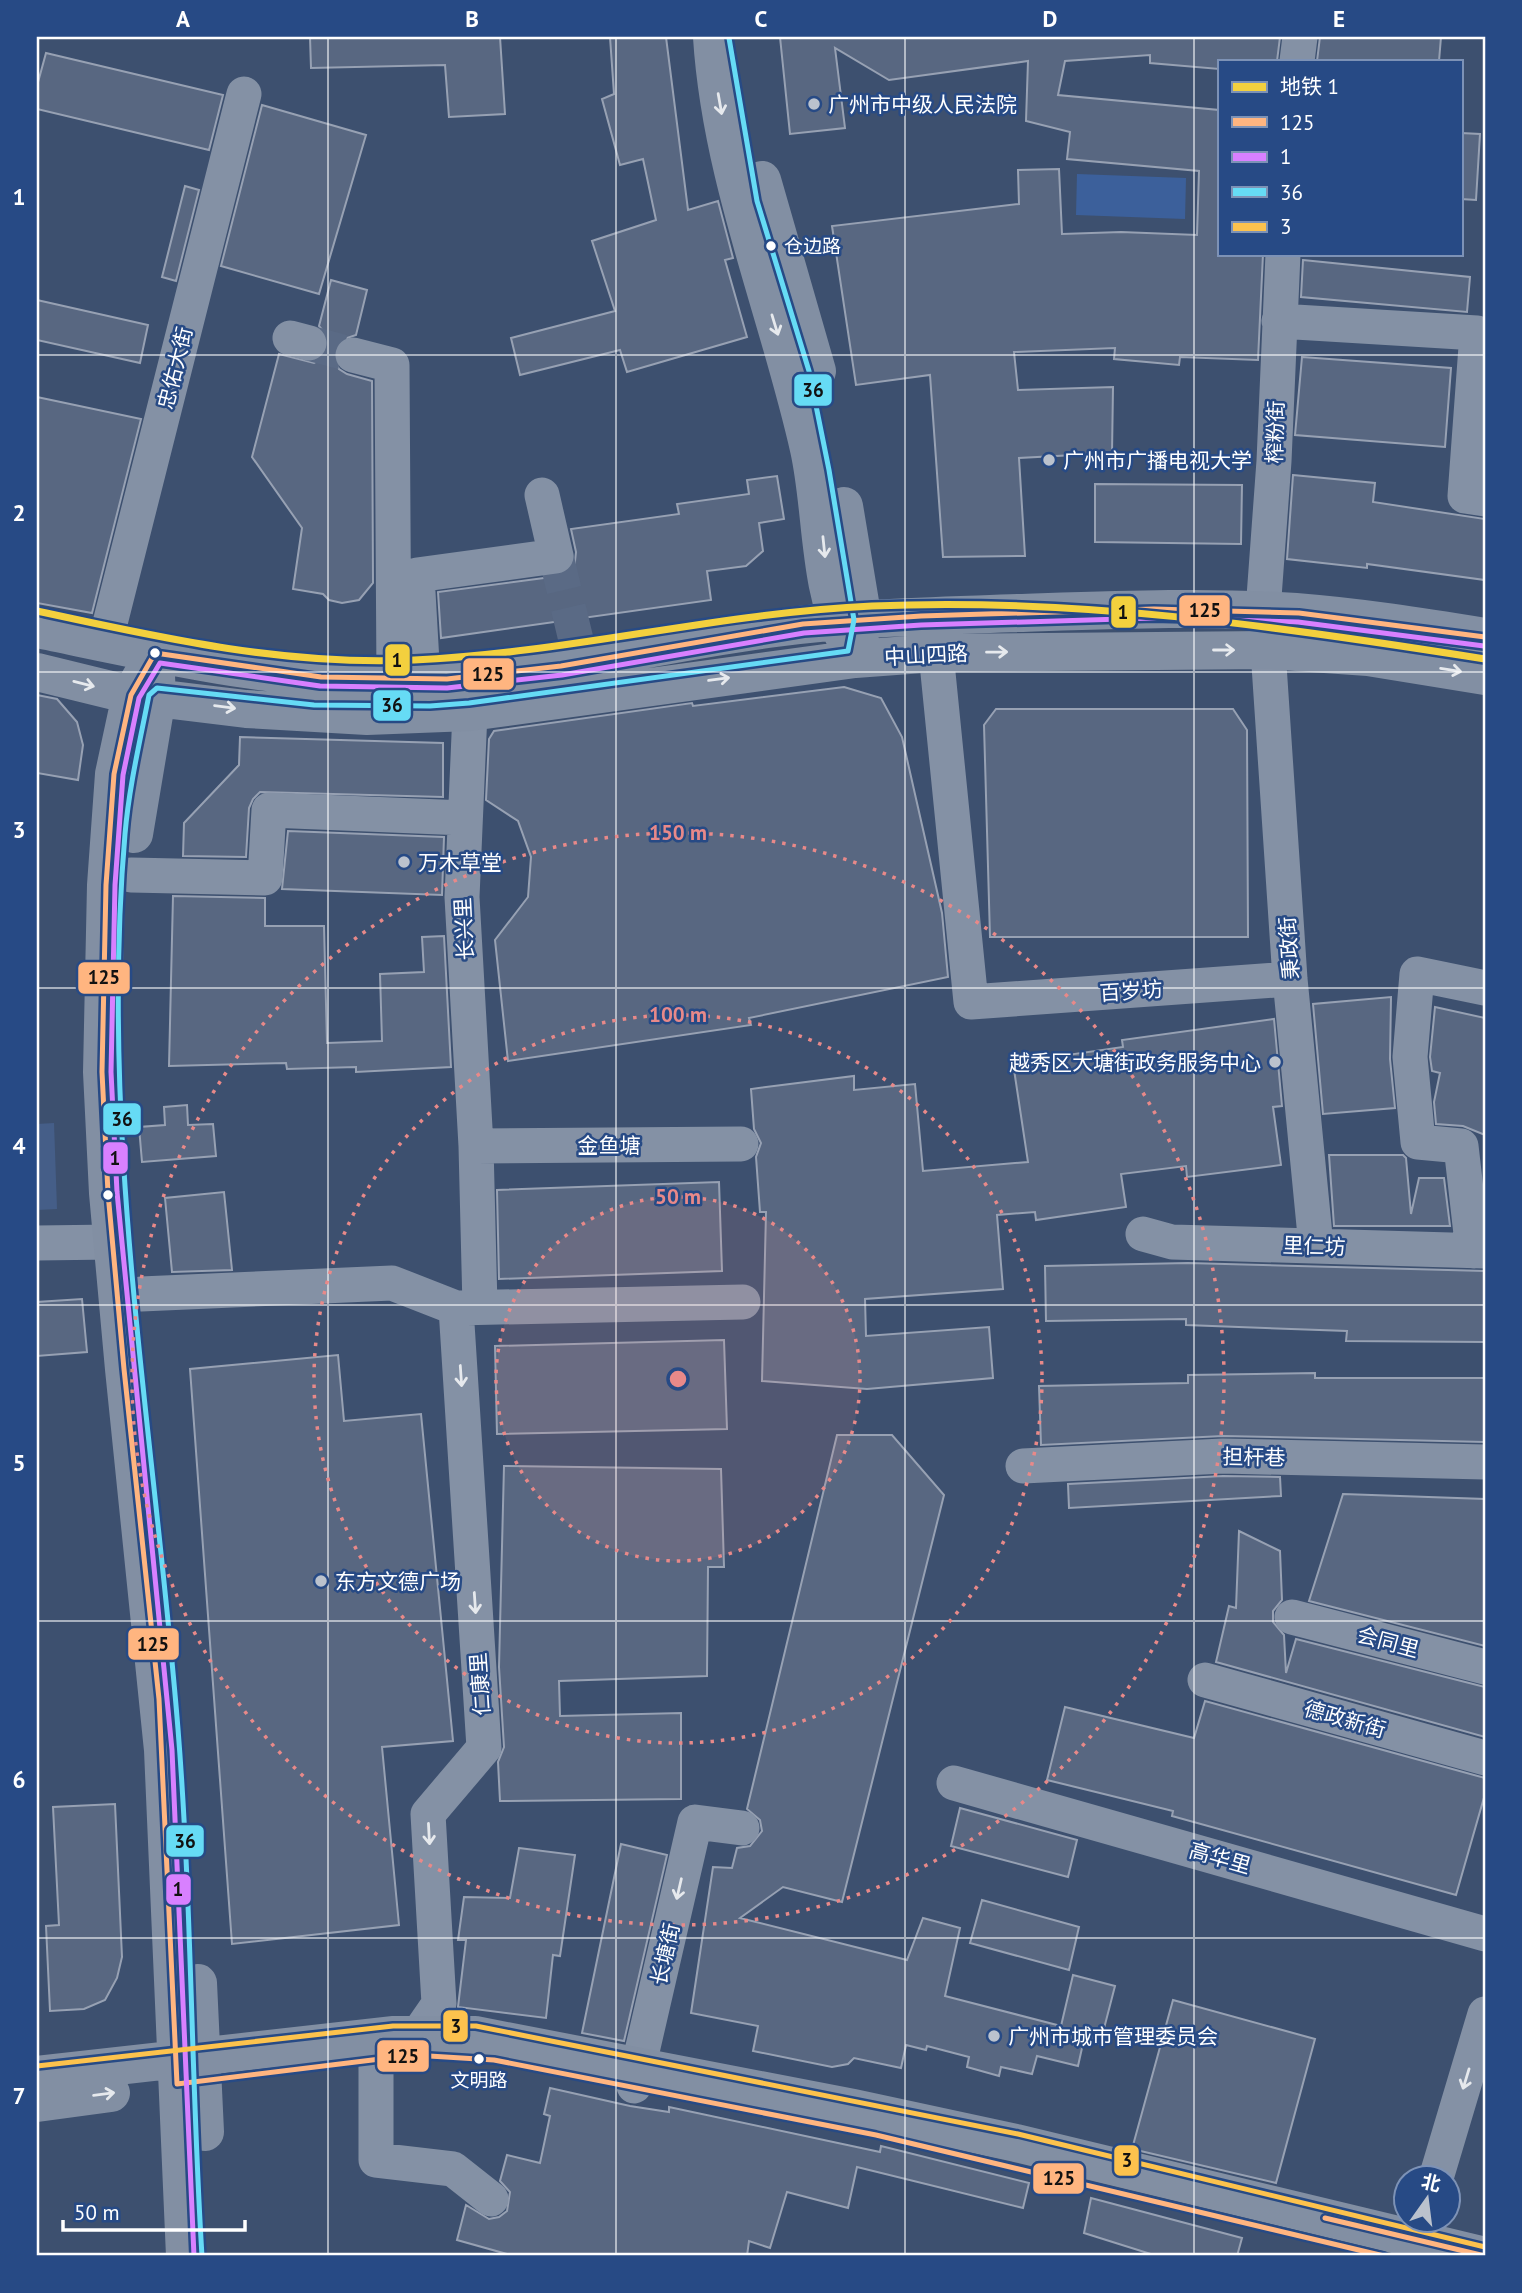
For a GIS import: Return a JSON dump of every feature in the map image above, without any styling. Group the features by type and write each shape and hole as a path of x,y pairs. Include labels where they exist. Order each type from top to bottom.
{"main road":[{"path":"712,37 718,93 741,206 792,380 849,620"},
{"path":"738,37 747,103 766,198 829,422 855,659"},
{"name":"中山四路","path":"37,629 287,676 409,680 490,676 775,628 849,620 1079,611 1263,611 1345,617 1485,637"},
{"name":"中山四路","path":"37,672 144,696 246,709 307,714 419,716 470,712 855,659 936,653 1268,650 1368,657 1485,676"},
{"path":"155,653 144,696 114,774 103,957 102,1072 113,1242 159,1699 189,2070 211,2256"},
{"path":"144,696 140,787 131,875 128,1090 141,1294 187,1728 189,2070 185,2256"},
{"path":"37,2103 189,2070 419,2033 475,2035 988,2160 1485,2256"},
{"path":"37,2075 189,2070 434,2054 637,2076"}],"street":[{"path":"1297,60 1300,37"},
{"name":"忠佑大街","path":"105,643 244,94"},
{"name":"榨粉街","path":"1263,611 1274,461 1283,256"},
{"path":"1279,321 1477,333 1481,355 1465,496 1485,499"},
{"path":"353,355 392,365 409,680"},
{"path":"409,680 417,575 556,556 542,495"},
{"name":"秉政街","path":"1268,650 1290,979 1316,1246"},
{"name":"百岁坊","path":"936,653 971,1002 1290,979"},
{"name":"长兴里","path":"468,1308 476,1146 462,897 470,712"},
{"path":"131,875 265,878 269,810 464,818"},
{"path":"1479,1251 1461,1146 1418,1142 1410,1057 1417,974 1485,988"},
{"name":"金鱼塘","path":"476,1146 741,1144"},
{"name":"里仁坊","path":"1143,1234 1172,1242 1479,1251"},
{"path":"37,1243 113,1242"},
{"path":"141,1294 392,1283 468,1308 743,1301"},
{"name":"仁康里","path":"419,2033 439,2004 428,1814 484,1748 468,1308"},
{"name":"担杆巷","path":"1024,1466 1223,1456 1485,1462"},
{"name":"会同里","path":"1292,1616 1485,1667"},
{"name":"德政新街","path":"1205,1680 1485,1758"},
{"name":"高华里","path":"954,1783 1485,1934"},
{"name":"长塘街","path":"637,2076 695,1822 742,1828"},
{"path":"1440,2164 1485,2014"},
{"path":"376,2059 376,2160 453,2169 491,2199"}],"shaded area":[{"path":"1077,174 1186,178 1185,219 1076,215"},
{"path":"54,1123 57,1209 37,1210 37,1124"}],"building":[{"path":"310,37 500,37 505,114 449,117 445,65 311,68"},
{"path":"610,37 666,37 688,210 718,201 733,258 725,260 747,337 627,372 620,350 520,375 511,338 615,311 592,241 656,220 643,159 620,165 602,99 614,94"},
{"path":"780,37 1280,37 1277,60 1218,60 1218,69 1150,63 1150,55 1065,61 1058,95 1218,110 1218,256 1263,256 1258,360 1180,357 1179,365 1114,359 1115,348 1014,352 1018,390 1113,387 1112,453 1019,458 1025,556 943,557 930,375 856,385 832,226 1019,204 1018,170 1059,169 1062,234 1121,232 1197,235 1199,171 1067,159 1070,132 1026,121 1028,61 889,80 835,48 845,128 790,134"},
{"path":"1320,37 1441,37 1439,60 1317,60"},
{"path":"46,53 223,95 209,150 37,109 37,86"},
{"path":"262,105 366,135 319,294 221,266"},
{"path":"1462,133 1480,134 1476,200 1462,199"},
{"path":"185,186 199,190 176,281 162,277"},
{"path":"1303,260 1470,277 1467,312 1301,297"},
{"path":"331,280 367,290 356,335 338,341 334,360 339,369 347,374 372,381 373,583 359,600 342,603 329,600 323,594 293,589 302,528 252,457 279,354 314,363 323,358 328,349 328,337 319,326"},
{"path":"37,300 148,325 140,363 37,340"},
{"path":"1302,357 1451,368 1445,447 1295,435"},
{"path":"37,397 141,419 92,613 37,603"},
{"path":"1293,475 1375,483 1373,502 1485,519 1485,580 1367,564 1367,568 1287,559"},
{"path":"777,476 784,519 759,523 763,551 746,566 707,571 711,600 441,638 438,592 559,576 574,570 576,552 571,529 679,514 677,504 749,494 747,480"},
{"path":"1095,484 1242,485 1241,544 1095,542"},
{"path":"844,687 881,698 902,737 942,913 948,977 749,1018 751,1025 508,1061 495,940 528,897 531,857 518,821 486,800 489,739 494,731 692,703 693,706"},
{"path":"37,695 57,699 77,722 83,745 78,780 37,773"},
{"path":"996,709 1233,709 1247,730 1248,937 990,937 984,725"},
{"path":"240,737 443,743 443,797 260,792 249,808 246,857 183,856 184,823 239,765"},
{"name":"万木草堂","path":"288,831 444,837 442,895 282,889"},
{"path":"173,896 265,898 265,926 324,926 327,1043 382,1041 380,974 424,972 422,937 444,936 451,1067 356,1072 356,1067 287,1069 286,1063 169,1066"},
{"path":"1391,997 1390,1059 1395,1108 1323,1114 1313,1004"},
{"path":"1435,1007 1485,1018 1485,1135 1463,1126 1436,1124 1434,1102 1440,1073 1432,1071 1430,1057"},
{"path":"1274,1019 1282,1106 1273,1107 1281,1165 1187,1177 1186,1166 1121,1174 1126,1207 1036,1220 1035,1212 997,1215 1003,1289 865,1299 866,1336 989,1327 993,1378 867,1389 762,1381 766,1212 760,1212 756,1157 761,1143 754,1129 751,1089 854,1076 854,1090 915,1084 923,1171 1028,1162 1013,1063 1123,1047 1122,1040"},
{"path":"187,1105 188,1125 213,1124 216,1156 142,1162 139,1127 165,1125 164,1107"},
{"path":"1329,1155 1403,1155 1406,1158 1411,1214 1419,1178 1444,1178 1450,1226 1334,1226"},
{"path":"719,1182 722,1271 499,1279 497,1190"},
{"path":"224,1192 232,1270 172,1272 165,1198"},
{"path":"1188,1263 1485,1271 1485,1342 1346,1341 1347,1331 1186,1325 1186,1319 1046,1321 1045,1266"},
{"path":"82,1299 87,1352 37,1356 37,1302"},
{"path":"724,1340 727,1429 497,1434 495,1346"},
{"name":"东方文德广场","path":"338,1355 344,1421 421,1414 453,1741 382,1747 399,1925 232,1944 190,1369"},
{"path":"1315,1373 1315,1378 1485,1378 1485,1442 1223,1436 1041,1445 1039,1386 1188,1383 1188,1375"},
{"path":"837,1435 892,1435 944,1495 842,1902 783,1887 740,1918 907,1960 923,1918 960,1928 945,1996 1061,2026 1073,1975 1115,1986 1100,2044 1084,2039 1078,2066 1037,2056 1032,2074 1001,2067 999,2076 967,2067 969,2057 927,2046 926,2050 906,2045 901,2068 854,2058 848,2064 832,2067 753,2051 758,2026 691,2013 713,1867 732,1868 737,1848 750,1846 762,1831 760,1820 747,1809"},
{"path":"504,1466 721,1469 724,1567 708,1567 707,1676 559,1681 560,1716 681,1713 681,1799 500,1801 498,1762 504,1747 499,1667"},
{"path":"1223,1476 1280,1477 1281,1496 1069,1508 1068,1484"},
{"path":"1343,1494 1485,1499 1485,1646 1309,1601"},
{"path":"1239,1531 1280,1551 1282,1600 1273,1611 1273,1622 1284,1635 1286,1673 1296,1639 1485,1687 1485,1737 1216,1662 1229,1606 1236,1608"},
{"path":"1205,1701 1485,1778 1485,1794 1456,1895 1172,1816 1173,1811 1047,1780 1065,1707 1194,1738"},
{"path":"115,1804 122,1957 117,1978 105,2000 84,2009 50,2011 46,1926 59,1925 53,1807"},
{"path":"960,1808 1077,1840 1068,1877 951,1846"},
{"path":"621,1844 667,1855 624,2041 582,2033"},
{"path":"519,1848 575,1855 560,1956 553,1955 546,2018 458,2007 466,1940 458,1940 464,1897 510,1898"},
{"path":"982,1900 1079,1927 1069,1970 970,1943"},
{"path":"1173,2000 1315,2039 1276,2183 1132,2149"},
{"path":"550,2088 630,2106 669,2112 669,2107 880,2152 881,2146 1029,2183 1023,2208 857,2167 848,2208 787,2192 770,2248 749,2241 747,2256 514,2256 457,2240 466,2205 489,2219 499,2217 507,2211 510,2192 500,2181 507,2155 540,2163 550,2116 544,2114"},
{"path":"1091,2198 1242,2238 1237,2256 1157,2256 1084,2233"}],"tunnel":[{"path":"309,343 353,355"},
{"path":"556,556 581,661"}],"metro line":[{"name":"1","path":"37,611 224,648 319,659 366,661 414,660 529,650 814,610 949,604 1103,610 1180,617 1485,659"}],"transit line":[{"name":"36","path":"202,2256 183,1795 168,1617 133,1283 119,1059 119,947 125,834 132,781 149,695 157,688 314,705 430,706 469,703 848,651 854,620 829,470 809,371 757,201 729,38"},
{"name":"125","path":"1384,2256 876,2135 494,2060 413,2055 177,2084 159,1699 108,1193 102,1072 106,885 114,774 131,695 155,653 321,677 447,679 561,666 803,624 921,616 1154,609 1299,613 1485,637"},
{"name":"1","path":"194,2256 172,1750 117,1192 111,1072 115,885 123,775 139,698 160,663 320,686 447,688 562,675 804,633 921,625 1154,618 1298,622 1484,646"},
{"name":"3","path":"37,2066 393,2026 476,2026 1018,2134 1485,2247"},
{"name":"125","path":"1325,2218 1485,2256"}],"place":[{"name":"广州市中级人民法院","path":"814,104"},
{"name":"仓边路","path":"771,246"},
{"name":"广州市广播电视大学","path":"1049,460"},
{"name":"万木草堂","path":"404,862"},
{"name":"越秀区大塘街政务服务中心","path":"1275,1062"},
{"name":"东方文德广场","path":"321,1581"},
{"name":"广州市城市管理委员会","path":"994,2036"},
{"name":"文明路","path":"479,2059"}]}
